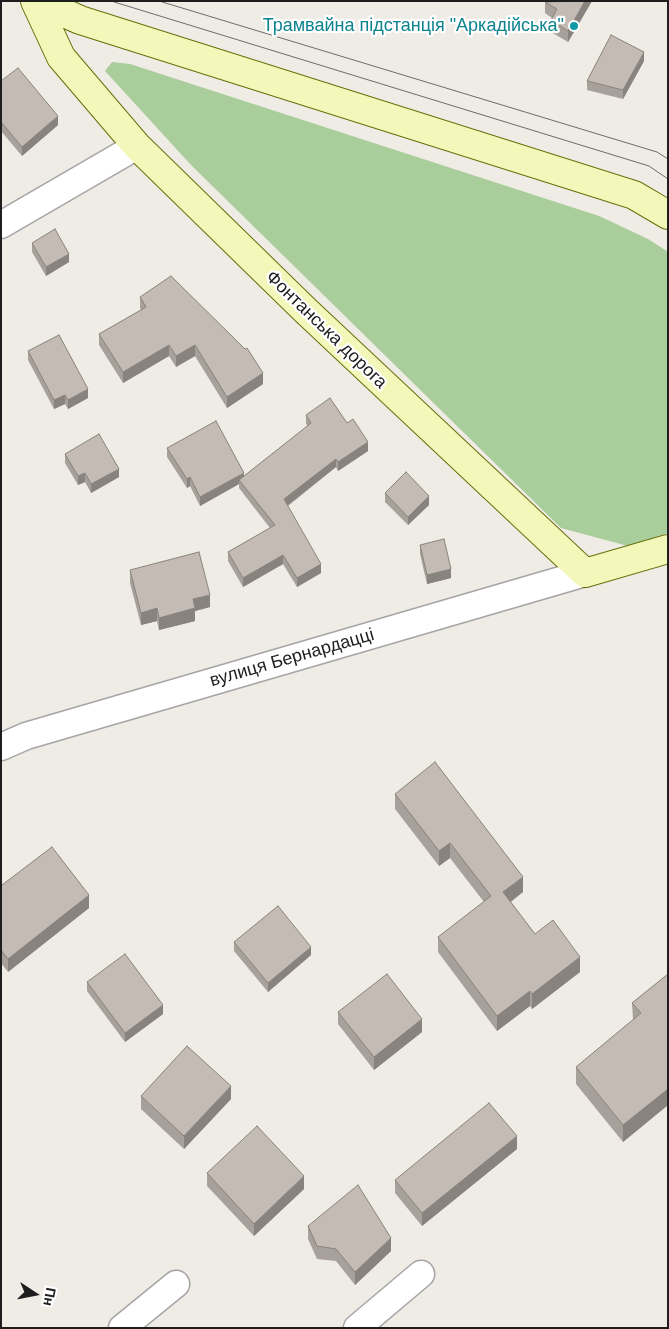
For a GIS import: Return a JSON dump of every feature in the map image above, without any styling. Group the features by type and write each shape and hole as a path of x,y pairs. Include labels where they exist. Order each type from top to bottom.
{"main road":[{"name":"Фонтанська дорога","path":"37,1 81,10 110,29 634,195 668,215"},
{"name":"Фонтанська дорога","path":"37,1 61,57 137,146 305,310 584,574"},
{"path":"61,57 68,48 79,41 110,29"},
{"path":"584,574 668,549"}],"street":[{"path":"1,225 137,146"},
{"name":"вулиця Бернардацці","path":"1,747 36,733 584,574"},
{"path":"357,1328 421,1274"},
{"path":"122,1328 176,1284"}],"green space":[{"path":"112,62 130,64 599,216 648,239 668,252 668,533 628,546 561,528 191,165 105,71"}],"building":[{"path":"585,1 568,31 551,20 557,9 545,2"},
{"path":"611,35 644,52 623,90 587,81"},
{"path":"18,68 58,116 22,147 1,122 1,81"},
{"path":"55,229 69,254 46,267 32,243"},
{"path":"171,276 245,349 247,348 263,373 227,397 195,345 176,356 169,345 123,372 99,334 146,307 140,297"},
{"path":"59,335 88,389 68,400 65,395 54,400 28,351"},
{"path":"330,398 347,423 353,419 368,442 338,462 336,459 284,499 321,564 297,578 283,555 243,578 228,552 275,525 239,480 311,423 306,415"},
{"path":"216,421 244,473 200,497 190,477 187,479 167,448"},
{"path":"99,434 119,469 91,484 85,473 78,476 65,454"},
{"path":"406,472 429,496 408,517 385,493"},
{"path":"444,539 451,569 427,575 420,545"},
{"path":"199,552 210,595 193,599 195,608 159,618 157,608 141,613 130,570"},
{"path":"435,762 523,877 503,892 535,934 553,920 580,957 532,994 530,991 497,1016 438,937 491,896 450,843 439,851 395,794"},
{"path":"52,847 89,895 8,959 1,950 1,885"},
{"path":"278,906 311,947 268,983 234,942"},
{"path":"125,954 163,1005 125,1033 87,982"},
{"path":"387,974 422,1019 374,1057 338,1012"},
{"path":"668,974 668,1089 623,1125 576,1067 641,1013 632,1003"},
{"path":"187,1046 231,1086 184,1136 141,1096"},
{"path":"489,1103 517,1136 422,1213 395,1180"},
{"path":"257,1126 304,1176 254,1224 207,1173"},
{"path":"358,1185 391,1238 355,1272 336,1249 317,1246 308,1226"}],"tram line":[{"path":"111,1 649,166 668,179"},
{"path":"159,1 657,152 668,159"}],"place":[{"name":"Трамвайна підстанція \"Аркадійська\"","path":"574,26"}]}
